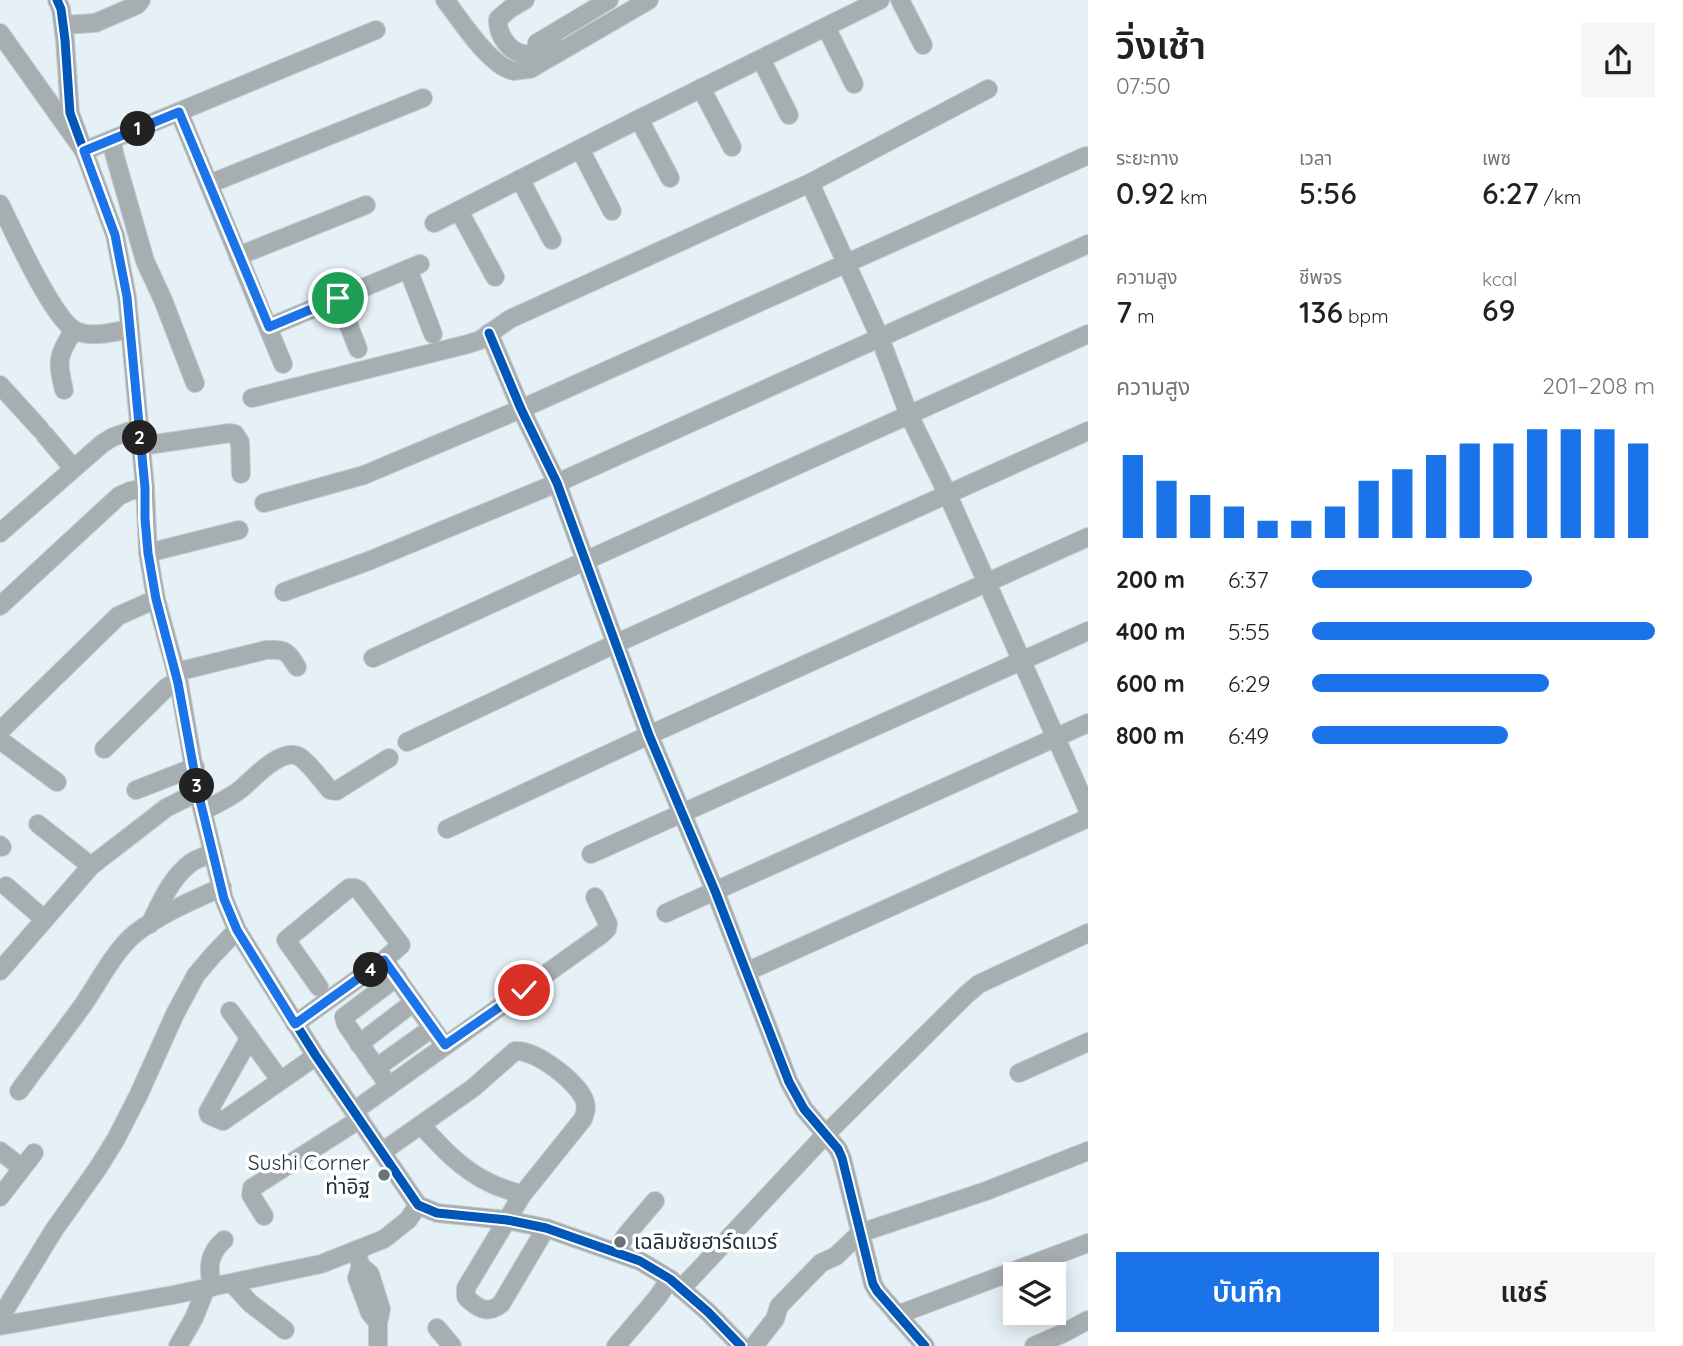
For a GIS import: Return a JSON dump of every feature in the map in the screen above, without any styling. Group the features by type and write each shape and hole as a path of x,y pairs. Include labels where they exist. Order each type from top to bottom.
{"street":[{"path":"57,0 63,25 70,113 115,235 127,297 145,488 148,553 156,599 177,677 198,792 224,899 237,930 295,1024 418,1205 437,1213 507,1220 546,1228 640,1261 676,1284 744,1346 775,1319 792,1310 829,1271 836,1256 860,1233 986,1191 1088,1152"},
{"path":"63,25 95,23 137,5 141,0"},
{"path":"447,0 489,58 515,71 530,69 649,0"},
{"path":"525,0 498,19 501,37 511,48 523,55 534,53 625,0"},
{"path":"517,51 530,48 609,0"},
{"path":"434,223 880,0"},
{"path":"900,0 923,46"},
{"path":"826,27 854,84"},
{"path":"84,151 376,30"},
{"path":"0,33 84,151"},
{"path":"761,58 789,115"},
{"path":"701,88 732,147"},
{"path":"252,398 468,344 510,319 810,183 988,89"},
{"path":"209,184 423,98"},
{"path":"179,112 283,364"},
{"path":"639,119 670,178"},
{"path":"112,140 145,261 195,383"},
{"path":"580,149 612,211"},
{"path":"264,503 364,475 522,409 1086,156"},
{"path":"520,179 552,240"},
{"path":"810,183 880,338 909,415 1088,810"},
{"path":"0,204 40,283 57,311 74,330 88,334 104,334 130,329"},
{"path":"238,256 366,205"},
{"path":"459,211 495,277"},
{"path":"284,592 371,560 557,482 1088,244"},
{"path":"269,327 414,266 433,334"},
{"path":"338,298 358,349"},
{"path":"64,390 58,366 61,352 74,330"},
{"path":"489,333 557,482 649,735 715,891 789,1082 804,1109 838,1149 842,1158 873,1284 925,1346"},
{"path":"373,658 1088,334"},
{"path":"0,384 7,406 42,432 73,468"},
{"path":"0,533 73,468 113,437 139,428"},
{"path":"407,742 617,643 1088,431"},
{"path":"141,446 230,433 240,442 241,474"},
{"path":"0,606 119,496 145,488"},
{"path":"148,553 239,530"},
{"path":"447,829 1088,537"},
{"path":"0,731 118,616 156,599"},
{"path":"591,853 1088,631"},
{"path":"104,749 177,677 266,650 281,649 288,653 297,667"},
{"path":"666,913 1088,723"},
{"path":"0,740 57,782"},
{"path":"203,811 240,790 272,762 287,755 302,758 330,790 336,790 389,758"},
{"path":"136,790 195,767"},
{"path":"0,971 91,866 166,808 198,792"},
{"path":"746,972 1088,818"},
{"path":"38,824 91,866"},
{"path":"150,924 163,896 180,873 194,860 213,853"},
{"path":"6,886 44,919"},
{"path":"19,1091 125,944 150,924 222,887"},
{"path":"295,1024 401,945 355,888 349,888 286,940 318,987"},
{"path":"264,1216 251,1195 252,1188 357,1115 389,1086 607,929 608,924 594,897"},
{"path":"0,1318 54,1230 116,1139 196,975 237,930"},
{"path":"617,1346 657,1298 676,1284 967,994 979,984 1088,933"},
{"path":"384,960 445,1045"},
{"path":"389,1086 359,1044 344,1017 397,977"},
{"path":"359,1044 414,1003"},
{"path":"230,1011 280,1080"},
{"path":"376,1068 432,1028"},
{"path":"249,1039 208,1115 220,1122 316,1056"},
{"path":"1019,1073 1088,1042"},
{"path":"382,1153 473,1087 515,1051 523,1050 536,1055 576,1088 583,1098 586,1111 583,1119 523,1195 466,1288 466,1297 480,1308 489,1311 501,1304 546,1228"},
{"path":"421,1125 450,1156 467,1169 491,1184 523,1195"},
{"path":"0,1151 22,1168"},
{"path":"0,1197 34,1153"},
{"path":"616,1251 626,1234 655,1201"},
{"path":"0,1326 358,1259 399,1229 418,1205"},
{"path":"178,1346 209,1287 208,1269 212,1256 224,1240"},
{"path":"897,1315 1088,1243"},
{"path":"358,1259 370,1274 381,1309 378,1346"},
{"path":"232,1283 250,1303 285,1330"},
{"path":"1034,1346 1088,1320"},
{"path":"437,1328 453,1346"}],"cycle path":[{"path":"57,0 61,9 65,40 70,113 115,235 127,297 145,488 148,553 156,599 179,683 198,792 224,899 237,930 316,1056 418,1205 437,1213 507,1220 546,1228 640,1261 670,1279 741,1346"},
{"path":"489,333 521,409 557,483 649,735 715,891 789,1082 804,1109 838,1149 842,1158 873,1284 925,1346"}],"place":[{"name":"Sushi Corner ท่าอิฐ","path":"384,1175"},
{"name":"เฉลิมชัยฮาร์ดแวร์","path":"620,1242"}],"route":[{"path":"338,298 269,327 179,112 84,151 115,235 127,297 145,488 148,553 156,599 178,683 198,792 224,899 237,930 295,1024 384,960 445,1045 524,990"}]}
